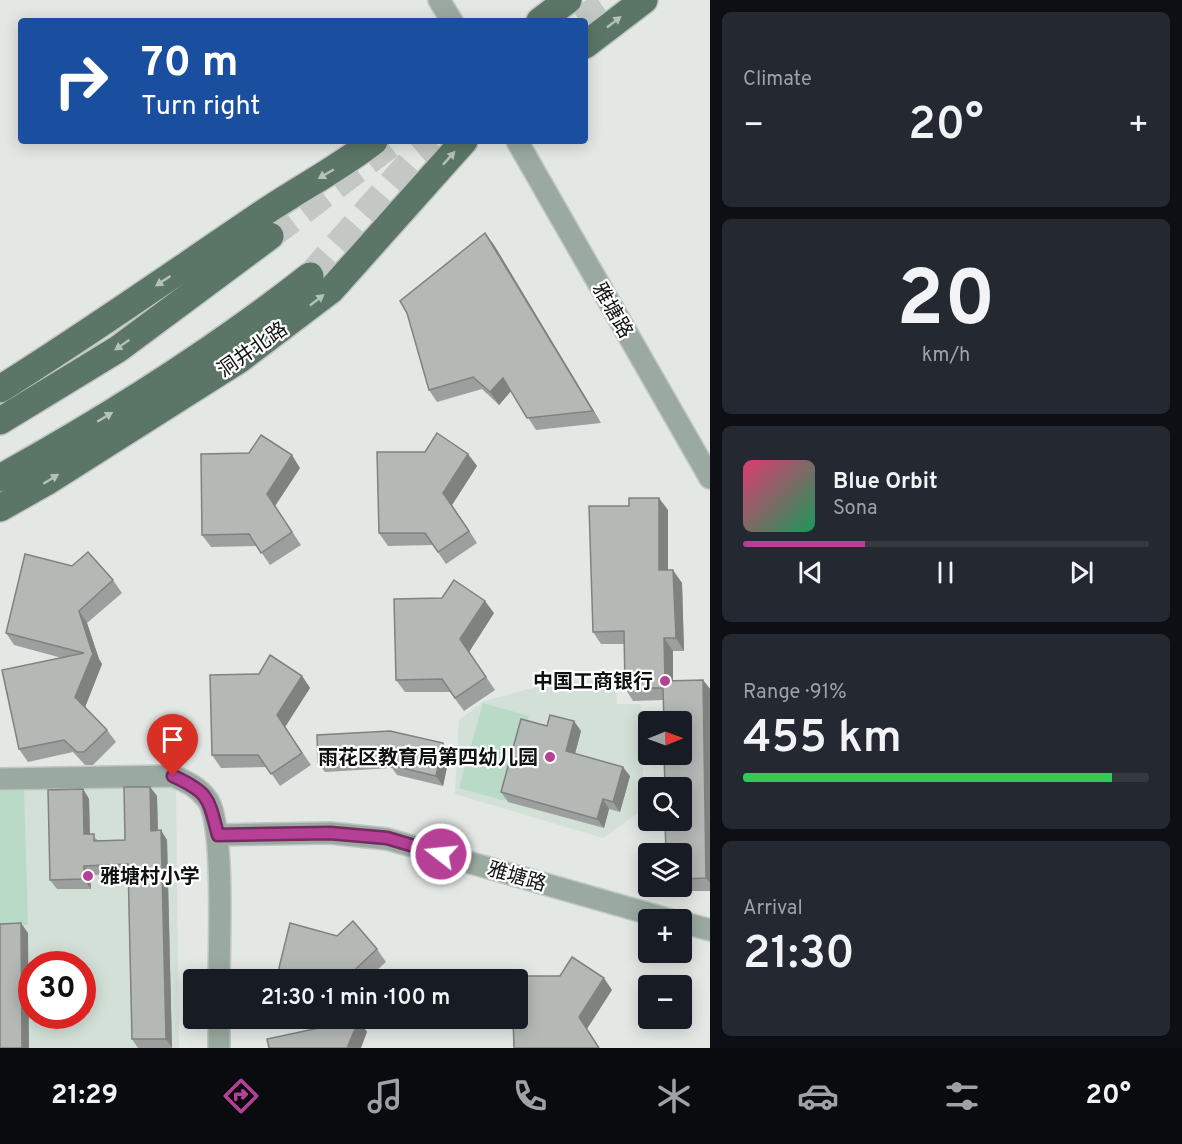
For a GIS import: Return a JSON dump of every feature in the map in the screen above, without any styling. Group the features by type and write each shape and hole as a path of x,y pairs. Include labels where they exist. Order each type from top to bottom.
{"main road":[{"path":"544,18 568,0"},
{"path":"588,43 644,0"},
{"path":"0,389 370,144"},
{"name":"洞井北路","path":"0,508 46,482 240,359 331,290 461,144"},
{"path":"0,421 118,348 270,236"},
{"path":"0,478 120,408 223,340 310,276"}],"street":[{"path":"439,0 450,18"},
{"name":"雅塘路","path":"519,144 710,478"},
{"path":"0,779 173,776 195,786 209,801 218,835 219,969"},
{"name":"雅塘路","path":"218,835 330,833 387,838 638,910"},
{"path":"692,925 710,930"},
{"path":"219,1029 219,1048"}],"shaded area":[{"name":"雨花区教育局第四幼儿园","path":"616,680 617,704 641,704 641,711 638,711 638,765 643,765 643,777 638,777 638,813 603,838 455,794 459,720 484,701 559,681"},
{"name":"雅塘村小学","path":"0,788 176,788 179,1048 0,1048"}],"green space":[{"path":"483,703 529,716 505,801 459,788"},
{"path":"24,790 28,925 0,926 0,791"}],"building":[{"path":"485,233 593,411 527,418 503,378 490,392 473,377 429,390 407,313 400,301"},
{"path":"437,433 468,454 443,493 469,531 438,552 425,533 379,533 377,452 425,452"},
{"path":"261,435 292,455 267,494 292,532 261,553 249,534 202,535 201,454 249,453"},
{"path":"629,498 659,498 659,570 673,570 676,638 664,638 665,681 703,680 706,878 692,879 692,843 666,843 665,831 692,831 692,777 665,777 664,765 692,765 692,711 664,711 663,688 625,688 624,631 593,632 589,506 629,506"},
{"path":"88,552 113,580 79,611 92,652 94,651 75,697 107,730 84,752 77,752 64,740 19,749 2,670 84,653 6,633 25,554 72,566"},
{"path":"454,580 485,601 460,639 486,677 455,698 442,679 396,680 394,599 442,598"},
{"path":"270,655 302,676 277,715 302,753 271,774 258,755 212,755 210,675 259,674"},
{"path":"550,715 574,721 566,751 623,767 613,802 603,799 597,819 501,792 521,719 547,726"},
{"path":"390,731 443,743 436,776 390,765 390,759 318,762 317,735"},
{"path":"124,787 150,787 151,831 161,830 166,1039 132,1039 128,864 84,866 84,879 50,880 48,790 83,789 84,834 94,834 94,841 125,840"},
{"path":"353,921 377,949 356,969 279,969 290,923 337,936"},
{"path":"21,923 21,951 18,951 18,1029 22,1029 22,1048 0,1048 0,924"},
{"path":"572,957 604,978 579,1017 599,1048 514,1048 513,1029 528,1029 528,976 560,976"},
{"path":"314,1029 355,1029 347,1048 269,1048 267,1039"}],"tunnel":[{"path":"584,18 610,0"},
{"path":"270,236 391,144"},
{"path":"310,276 413,159 430,144"}],"place":[{"name":"中国工商银行","path":"665,681"},
{"name":"雨花区教育局第四幼儿园","path":"550,757"},
{"name":"雅塘村小学","path":"88,876"}],"route":[{"path":"173,776 195,786 209,801 218,835 330,833 387,838 441,854"}]}
